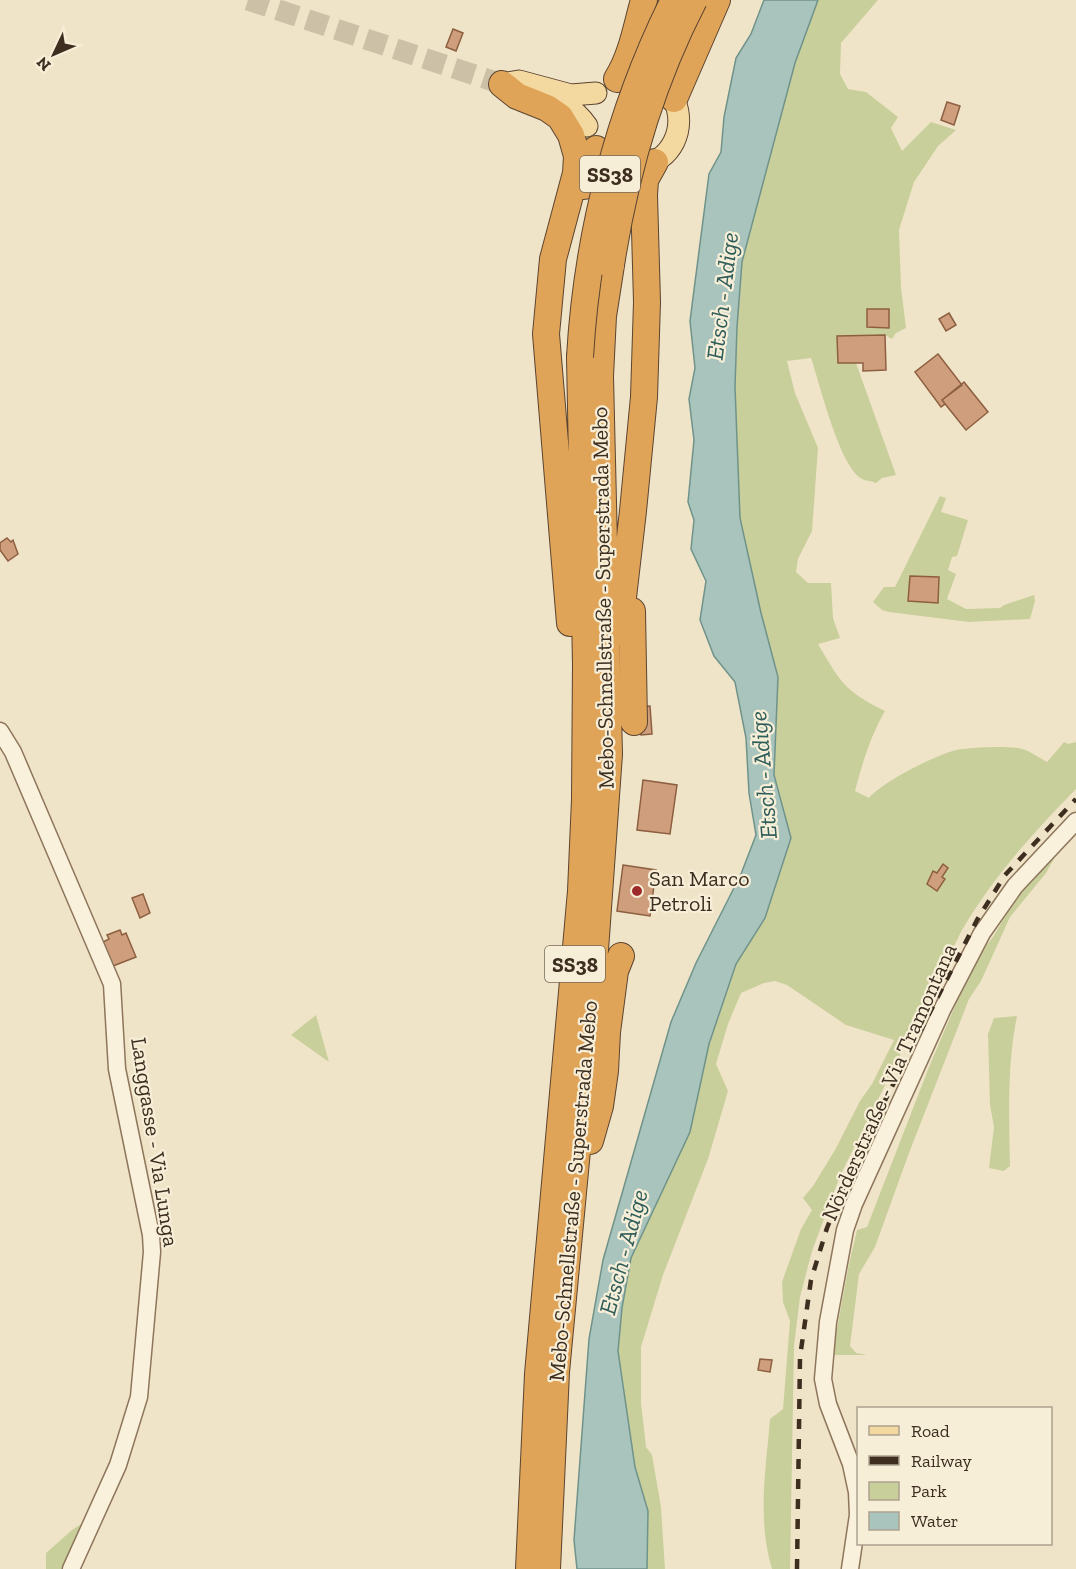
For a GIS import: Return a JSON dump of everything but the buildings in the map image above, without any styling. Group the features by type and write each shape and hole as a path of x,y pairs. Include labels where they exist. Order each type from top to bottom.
{"highway":[{"path":"607,86 626,65 644,0"},
{"name":"Mebo-Schnellstraße - Superstrada Mebo","path":"529,1569 537,1374 578,935 585,799 586,664 580,357 583,312 594,237 622,128 644,65 674,0"},
{"name":"Mebo-Schnellstraße - Superstrada Mebo","path":"547,1569 556,1372 592,992 609,754 600,376 603,316 625,185 661,70 694,0"},
{"path":"674,99 717,0"},
{"path":"502,84 517,96 547,108 560,117 572,135 577,156 576,173 554,259 546,343 574,666 574,769 585,799"},
{"path":"561,229 591,174 591,138"},
{"path":"609,754 616,731 618,634 642,417 647,302 644,195 646,164"},
{"path":"634,722 632,594 648,435 642,417"},
{"path":"569,1234 579,1216 591,1131 600,1106 615,971 621,956"}],"main road":[{"path":"502,84 519,81 571,95 607,86"},
{"path":"502,84 565,104 576,113 591,138"},
{"path":"591,138 588,111 607,86"},
{"path":"646,164 668,152 677,134 679,118 674,99"}],"street":[{"name":"Langgasse - Via Lunga","path":"0,731 13,752 112,984 117,1069 151,1235 152,1252 139,1397 118,1465 71,1569"},
{"name":"Nörderstraße - Via Tramontana","path":"857,1492 851,1464 828,1404 823,1379 828,1322 845,1230 854,1204 943,1008 982,933 1015,886 1076,821"},
{"name":"Nörderstraße - Via Tramontana","path":"850,1569 857,1522"}],"green space":[{"path":"818,0 878,0 841,43 840,74 848,89 866,92 898,117 891,128 902,151 931,122 956,130 938,146 914,182 899,230 901,287 906,328 896,333 892,339 885,335 838,336 856,363 896,475 882,478 876,483 862,479 854,471 838,442 811,358 787,361 795,393 818,448 812,531 798,559 796,572 808,583 831,583 833,618 840,638 818,644 844,684 860,697 885,711 867,750 855,791 869,798 899,776 927,761 953,751 983,747 1018,748 1047,762 1064,742 1068,744 1076,742 1076,789 1014,856 962,930 840,1176 812,1251 800,1297 794,1346 790,1569 772,1569 767,1551 764,1513 770,1419 783,1409 790,1321 783,1302 782,1282 801,1229 812,1210 803,1198 835,1150 894,1040 846,1025 787,985 775,981 741,993 728,1024 716,1064 728,1091 708,1159 663,1275 641,1347 641,1403 646,1447 652,1455 661,1507 665,1569 647,1569 648,1511 635,1467 618,1351 622,1308 631,1258 690,1132 709,1044 736,964 765,918 791,838 774,775 778,677 740,518 735,387 742,262 795,63"},
{"path":"940,496 946,498 941,512 968,520 957,556 952,557 948,570 956,574 947,599 966,609 1000,608 1034,595 1035,601 1030,619 969,622 889,612 882,610 873,602 884,587 895,587"},
{"path":"1059,850 1046,873 1010,917 981,981 969,999 875,1247 859,1274 850,1346 856,1353 867,1355 832,1355 857,1230 867,1227 929,1067 975,959 993,937 1024,889 1043,865"},
{"path":"316,1015 329,1062 291,1035"},
{"path":"1017,1016 1010,1072 1010,1166 1004,1171 989,1168 994,1127 990,1105 988,1034 994,1018"},
{"path":"89,1519 71,1569 46,1569 46,1553 72,1530"}],"water":[{"name":"Etsch - Adige","path":"764,0 818,0 795,63 742,262 735,387 740,518 778,677 774,775 791,838 765,918 736,964 709,1044 690,1132 631,1258 622,1308 618,1351 635,1467 648,1511 647,1569 577,1569 574,1540 589,1339 603,1260 671,1022 696,963 741,874 756,835 749,793 746,738 735,682 714,656 700,620 706,581 691,549 694,520 688,502 694,440 689,399 695,368 690,321 709,174 721,152 724,117 736,58 751,34"}],"tunnel":[{"path":"248,0 502,84"}],"railway":[{"path":"797,1569 800,1357 811,1280 827,1228 848,1176 874,1122 977,920 1005,875 1076,799"}],"place":[{"name":"San Marco Petroli","path":"637,891"}]}
